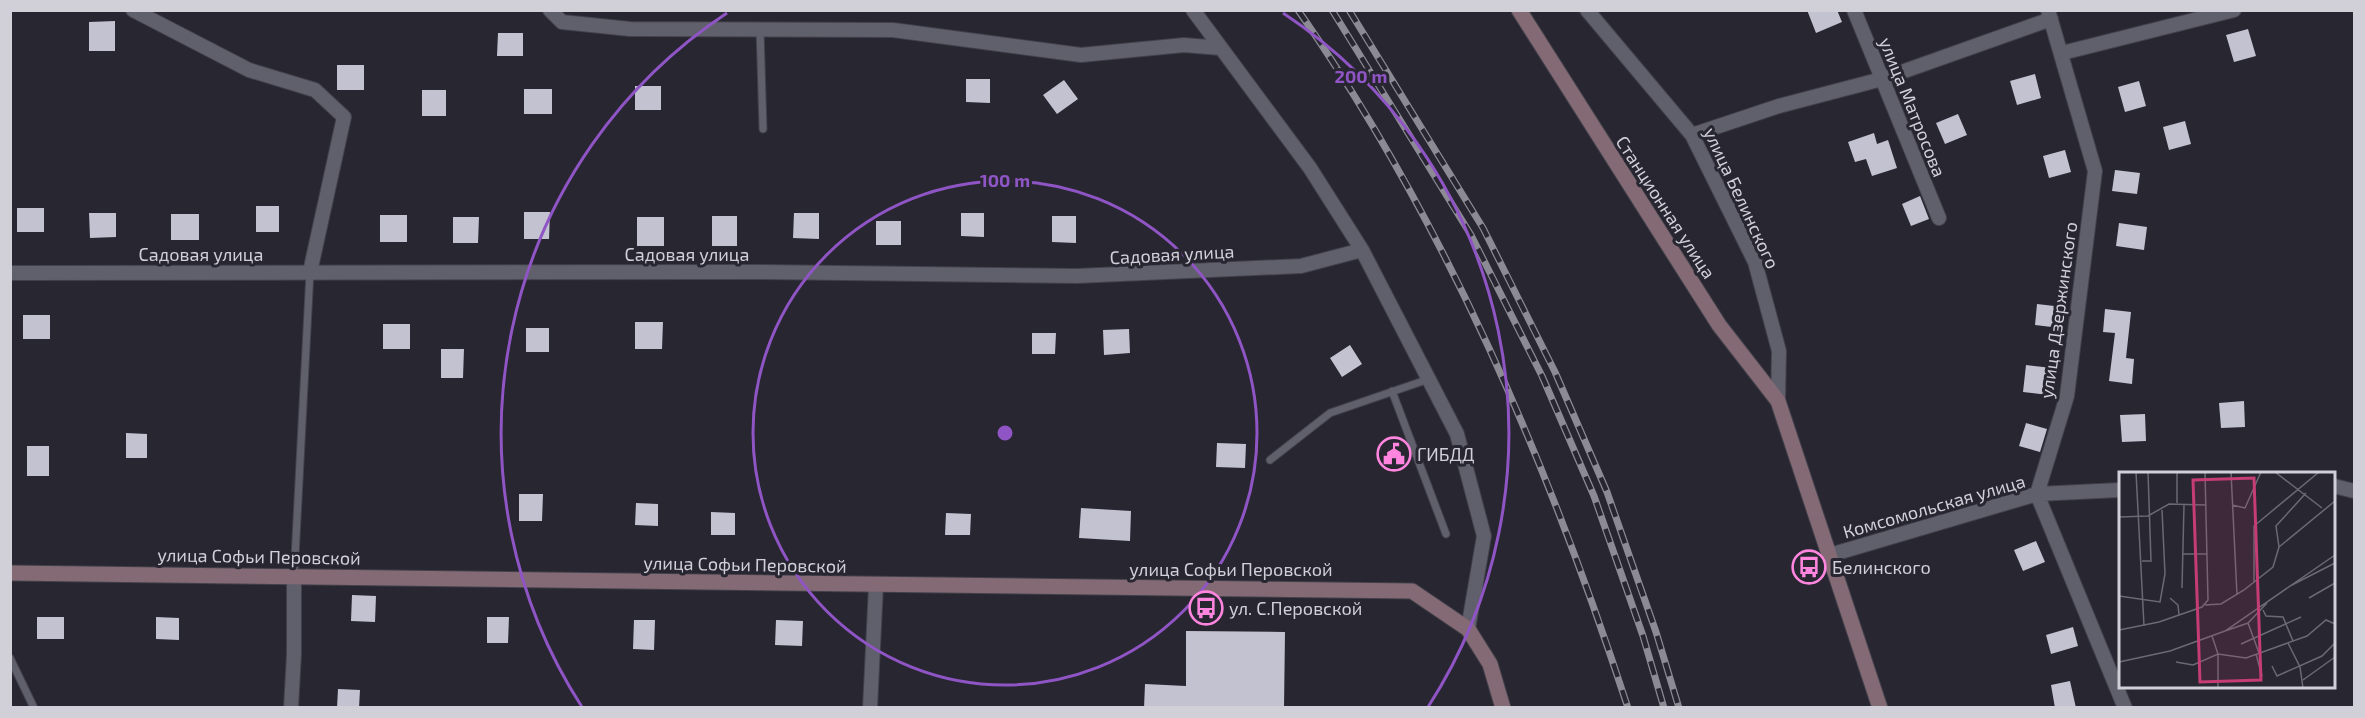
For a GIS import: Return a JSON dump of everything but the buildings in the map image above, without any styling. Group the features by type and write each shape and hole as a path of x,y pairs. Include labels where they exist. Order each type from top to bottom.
{"main road":[{"name":"Станционная улица","path":"1519,10 1719,325 1778,401 1830,555"},
{"path":"1830,555 1880,708"},
{"name":"улица Софьи Перовской","path":"10,573 876,586 1412,591 1468,629"},
{"path":"1468,629 1490,664 1503,708"}],"street":[{"path":"133,10 249,70 315,90 344,117 310,272"},
{"path":"550,10 562,22 630,29 893,30 1081,55 1184,45 1221,48"},
{"path":"1193,10 1310,168 1362,250 1457,434 1484,536 1468,629"},
{"name":"улица Белинского","path":"1587,10 1692,135 1755,262 1779,351 1778,401"},
{"name":"улица Матросова","path":"1854,10 1938,218"},
{"path":"2062,53 2234,10"},
{"path":"1692,135 1779,106 1882,79 2050,15"},
{"name":"улица Дзержинского","path":"2037,494 2067,396 2095,171 2050,15"},
{"name":"Садовая улица","path":"10,273 763,272 1077,276 1301,266 1362,250"},
{"path":"2335,486 2355,491"},
{"name":"Комсомольская улица","path":"1830,555 2037,494 2119,490"},
{"path":"2037,494 2126,708"},
{"path":"291,708 294,576"},
{"path":"870,708 876,586"}],"lane":[{"path":"760,30 763,129"},
{"path":"294,576 310,272"},
{"path":"1270,460 1330,412 1429,379"},
{"path":"1392,391 1446,534"},
{"path":"10,658 33,708"}],"railway":[{"path":"1298,10 1351,91 1401,174 1488,347 1564,526 1628,708"},
{"path":"1332,10 1471,235 1542,376 1594,496 1643,636 1664,708"},
{"path":"1349,10 1483,228 1555,372 1607,492 1656,632 1679,708"}],"place":[{"name":"ГИБДД","path":"1394,454"},
{"name":"Белинского","path":"1809,567"},
{"name":"ул. С.Перовской","path":"1206,608"}]}
